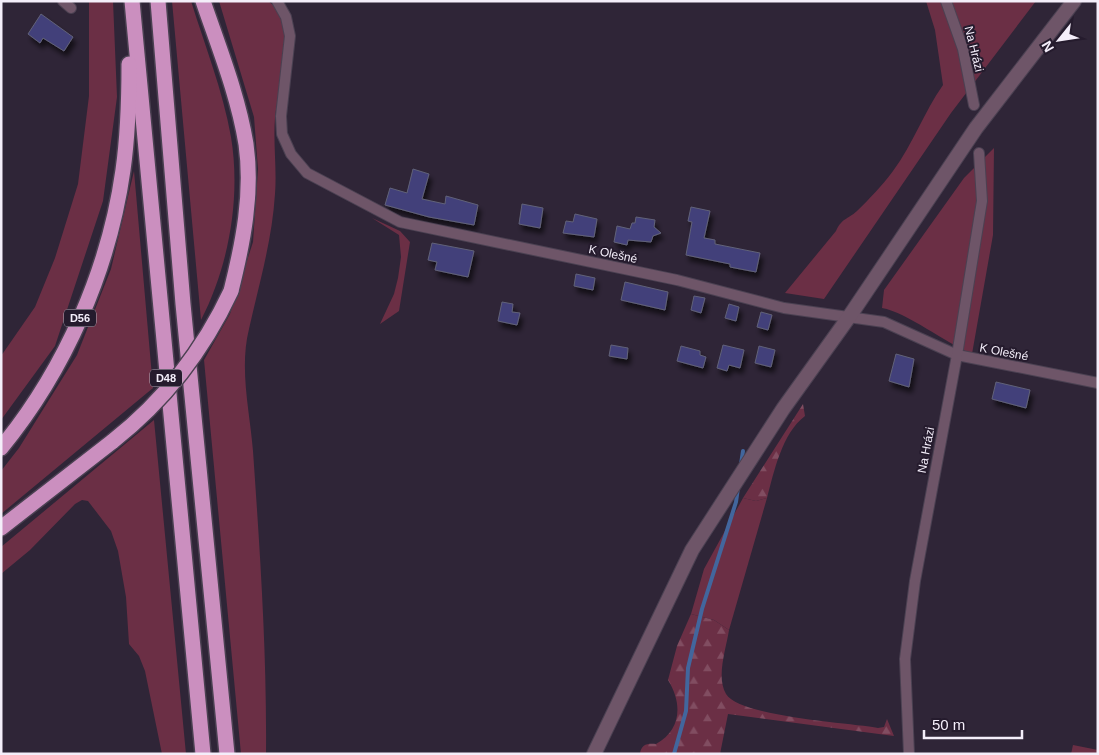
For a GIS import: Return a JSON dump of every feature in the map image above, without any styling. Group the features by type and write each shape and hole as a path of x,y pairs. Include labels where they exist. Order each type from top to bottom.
{"highway":[{"name":"D56","path":"1,448 40,397 68,346 97,275 114,220 123,171 129,118 131,1"},
{"name":"D48","path":"131,1 203,754"},
{"name":"D48","path":"158,1 183,304 226,754"},
{"path":"1,528 150,410 182,374 209,334 231,291 243,243 247,202 246,144 226,68 203,1"}],"street":[{"name":"K Olešné","path":"277,1 286,17 290,36 281,105 282,134 298,164 317,179 400,222 677,280 784,308 884,322 957,355 1098,383"},
{"name":"Na Hrázi","path":"946,1 963,48 974,105"},
{"path":"594,754 692,550 783,409 849,318 976,128 1074,1"},
{"name":"Na Hrázi","path":"909,754 905,659 915,582 957,355 982,201 979,153"}],"green space":[{"path":"89,1 113,1 117,97 103,201 55,346 1,420 1,356 35,307 55,258 78,184 89,96"},
{"path":"172,1 191,1 228,120 234,160 233,207 230,231 219,277 201,320"},
{"path":"219,1 268,1 277,11 283,24 285,39 275,118 275,185 271,229 246,344 245,359 246,390 253,451 262,602 266,754 241,754 204,360 230,314 253,242 258,169 254,117"},
{"path":"926,1 1036,1 951,113 824,299 785,293 840,224 857,211 889,176 907,150 943,85 935,30"},
{"path":"994,148 993,235 972,354 903,315 882,308 884,290 964,178"},
{"path":"134,171 153,388 1,514 1,471 19,448 77,355 111,269"},
{"path":"372,218 400,231 410,242 399,311 380,324 394,294 401,257 399,235"},
{"path":"803,404 805,416 790,432 776,465 767,498 756,501 743,498"},
{"path":"154,420 186,754 162,754 145,671 139,656 129,644 126,597 118,551 111,531 88,501 82,500 75,504 30,550 1,574 1,547"},
{"path":"743,498 756,501 767,498 729,630 714,620 691,614 704,569"},
{"path":"691,614 714,620 729,630 722,680 726,694 735,702 773,714 878,728 884,727 887,719 894,736 728,714 720,754 640,754 645,745 656,744 671,731 675,724 677,716 676,698 668,680 677,646"},
{"path":"1073,745 1098,750 1098,754 1071,754"}],"building":[{"path":"41,14 73,37 64,51 43,38 40,43 28,34"},
{"path":"413,169 429,174 422,199 445,204 446,196 478,205 474,225 429,217 385,205 390,188 407,193"},
{"path":"522,204 543,208 540,228 519,224"},
{"path":"691,207 710,211 704,238 715,240 715,244 760,253 756,272 730,267 730,264 686,255 692,222 688,221"},
{"path":"575,214 597,219 594,237 563,233 566,221 573,222"},
{"path":"636,217 655,220 654,227 661,233 653,236 651,242 628,240 627,245 614,242 617,226 630,229 632,223 635,223"},
{"path":"432,243 474,251 468,277 435,270 437,262 428,260"},
{"path":"576,274 595,278 593,290 574,286"},
{"path":"625,282 668,292 665,310 621,300"},
{"path":"694,296 705,298 701,313 691,310"},
{"path":"502,302 513,304 512,312 520,313 517,325 498,321"},
{"path":"729,304 739,307 736,321 725,318"},
{"path":"761,312 772,315 768,330 757,327"},
{"path":"611,345 628,348 627,359 609,356"},
{"path":"723,345 744,350 740,368 729,365 727,371 717,368"},
{"path":"681,346 700,351 700,355 706,357 703,368 677,361"},
{"path":"759,346 775,350 771,367 755,363"},
{"path":"896,354 914,359 909,387 889,381"},
{"path":"996,382 1030,390 1026,408 992,399"}],"waterway":[{"path":"741,464 743,451"},
{"path":"674,754 686,711 688,668 702,609 736,502 738,488"}]}
